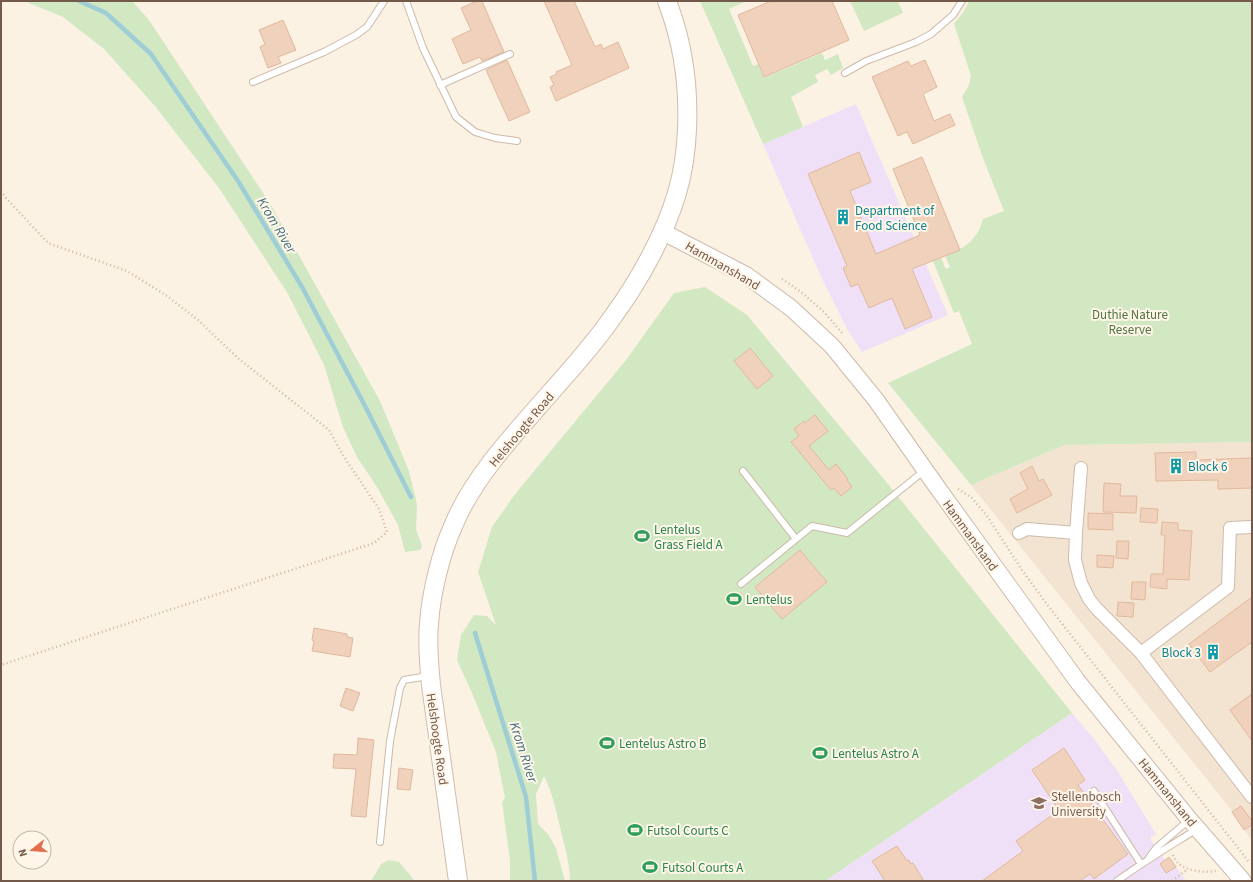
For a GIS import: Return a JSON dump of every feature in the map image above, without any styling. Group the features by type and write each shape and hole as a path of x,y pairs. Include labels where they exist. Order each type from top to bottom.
{"main road":[{"name":"Helshoogte Road","path":"458,881 428,654 429,623 433,593 444,550 454,524 467,498 492,462 614,316 637,279 663,232 677,193 683,166 687,104 684,61 677,31 667,1"}],"street":[{"name":"Hammanshand","path":"663,232 746,275 791,308 832,346 876,400 1078,682 1193,824 1243,881"},
{"path":"1081,468 1075,560 1080,583 1096,608 1141,653 1252,797"},
{"path":"1141,653 1228,587 1230,528 1252,527"},
{"path":"1019,533 1027,529 1076,533"}],"lane":[{"path":"253,82 324,52 356,35 367,27 384,1"},
{"path":"406,1 423,48 456,117 475,132 517,142"},
{"path":"845,73 866,61 916,42 931,34 953,15 962,1"},
{"path":"440,85 510,54"},
{"path":"741,584 812,526 847,533 925,470"},
{"path":"743,471 796,539"},
{"path":"380,842 390,741 400,688 404,680 430,676"},
{"path":"1094,791 1141,864"},
{"path":"1117,881 1149,858 1160,853 1193,824"},
{"path":"1149,858 1156,848 1193,824"}],"path":[{"path":"1,191 48,243 127,271 167,296 198,320 239,358 329,430 344,457 379,509 388,532 374,543 1,666"},
{"path":"782,279 801,292 824,312 847,338"},
{"path":"954,486 972,498 988,516 1022,570 1048,607 1249,862"},
{"path":"1174,856 1179,863 1188,869 1210,872 1218,870"},
{"path":"1172,881 1188,869"}],"shaded area":[{"path":"856,104 948,315 862,352 847,329 822,279 763,144"},
{"path":"1252,442 1252,841 1229,807 971,485 1064,445"},
{"name":"Stellenbosch University","path":"1072,713 1095,740 1118,772 1156,834 1150,838 1153,843 1165,860 1169,857 1186,881 825,881"}],"green space":[{"path":"24,1 132,1 149,20 271,205 380,401 409,471 417,504 416,529 422,546 420,550 405,552 398,525 377,487 357,457 343,427 324,365 288,294 219,188 154,105 104,49 63,17"},
{"path":"700,1 747,1 729,9 753,66 758,64 764,78 822,53 825,60 838,54 843,68 831,75 827,69 815,75 818,82 791,97 803,127 763,144"},
{"path":"850,1 898,1 903,13 864,31"},
{"name":"Duthie Nature Reserve","path":"969,1 1252,1 1252,442 1064,445 971,485 888,383 972,344 959,311 954,313 933,261 941,258 946,269 950,267 945,256 959,250 969,243 977,233 983,219 1004,211 983,158 962,97 969,85 971,76 954,24 964,11"},
{"name":"Lentelus","path":"705,287 747,315 888,484 1072,713 825,881 570,881 568,860 557,814 552,794 544,776 536,794 538,824 548,834 556,848 565,881 510,881 510,860 502,802 505,798 496,752 457,660 461,635 474,615 487,616 496,625 478,572 492,527 516,493 626,360 674,293"},
{"path":"389,860 399,862 414,881 371,881 381,864"}],"building":[{"path":"477,1 482,1 504,52 482,61 480,57 463,64 452,39 471,30 461,8"},
{"path":"544,1 574,1 595,47 601,44 603,49 618,42 629,68 556,101 550,87 554,85 550,77 557,74 556,72 572,65"},
{"path":"771,1 832,1 849,40 764,77 738,15"},
{"path":"283,20 296,50 278,57 281,63 268,68 260,47 265,44 259,30"},
{"path":"507,60 530,112 509,121 486,70"},
{"path":"925,60 937,87 923,94 934,121 950,114 955,125 913,144 907,132 898,136 872,77 908,61 911,66"},
{"name":"Department of Food Science","path":"859,152 871,182 850,191 876,254 920,235 893,169 922,157 960,250 912,269 932,317 905,329 892,298 869,308 858,284 851,287 843,268 847,266 808,174"},
{"path":"750,348 773,376 757,389 734,361"},
{"path":"815,415 828,431 809,446 829,470 836,464 848,479 847,480 852,487 841,496 834,488 831,490 791,442 799,436 794,429"},
{"path":"1196,452 1196,460 1252,458 1252,488 1218,489 1218,480 1156,481 1155,453"},
{"path":"1032,466 1039,481 1043,479 1052,495 1017,513 1010,499 1028,489 1020,473"},
{"path":"1104,483 1121,484 1120,496 1137,496 1136,513 1103,512"},
{"path":"1141,508 1158,509 1157,523 1140,522"},
{"path":"1088,513 1113,514 1113,530 1088,529"},
{"path":"1162,522 1178,523 1178,530 1192,531 1189,580 1167,579 1167,589 1150,587 1151,574 1163,574 1165,535 1161,535"},
{"path":"1117,541 1129,541 1128,559 1116,558"},
{"path":"800,550 827,582 782,619 755,587"},
{"path":"1097,555 1114,556 1113,568 1097,567"},
{"path":"1132,582 1146,582 1145,600 1131,599"},
{"path":"1252,597 1252,642 1210,672 1189,644"},
{"path":"1118,602 1134,603 1133,617 1117,616"},
{"path":"314,628 347,634 347,637 353,638 350,657 312,651"},
{"path":"346,688 360,693 353,711 340,706"},
{"path":"1252,694 1252,741 1230,710"},
{"path":"358,738 374,740 366,817 351,816 356,769 333,768 334,754 357,755"},
{"path":"1064,748 1085,780 1078,785 1128,854 1094,879 1090,874 1080,881 982,881 1023,851 1016,841 1059,810 1032,770"},
{"path":"399,768 413,770 410,790 397,789"},
{"path":"1241,806 1252,821 1252,825 1244,830 1232,812"},
{"path":"897,846 907,861 909,860 911,864 913,863 924,881 885,881 872,861"},
{"path":"1169,857 1176,867 1166,873 1160,864"}],"waterway":[{"name":"Krom River","path":"79,1 106,13 151,54 238,181 302,287 411,497"},
{"name":"Krom River","path":"475,633 526,797 535,881"}],"place":[{"name":"Department of Food Science","path":"843,217"},
{"name":"Block 6","path":"1176,466"},
{"name":"Lentelus Grass Field A","path":"642,536"},
{"name":"Lentelus","path":"734,599"},
{"name":"Block 3","path":"1213,652"},
{"name":"Lentelus Astro B","path":"607,743"},
{"name":"Lentelus Astro A","path":"820,753"},
{"name":"Stellenbosch University","path":"1039,803"},
{"name":"Futsol Courts C","path":"635,830"},
{"name":"Futsol Courts A","path":"650,867"}]}
